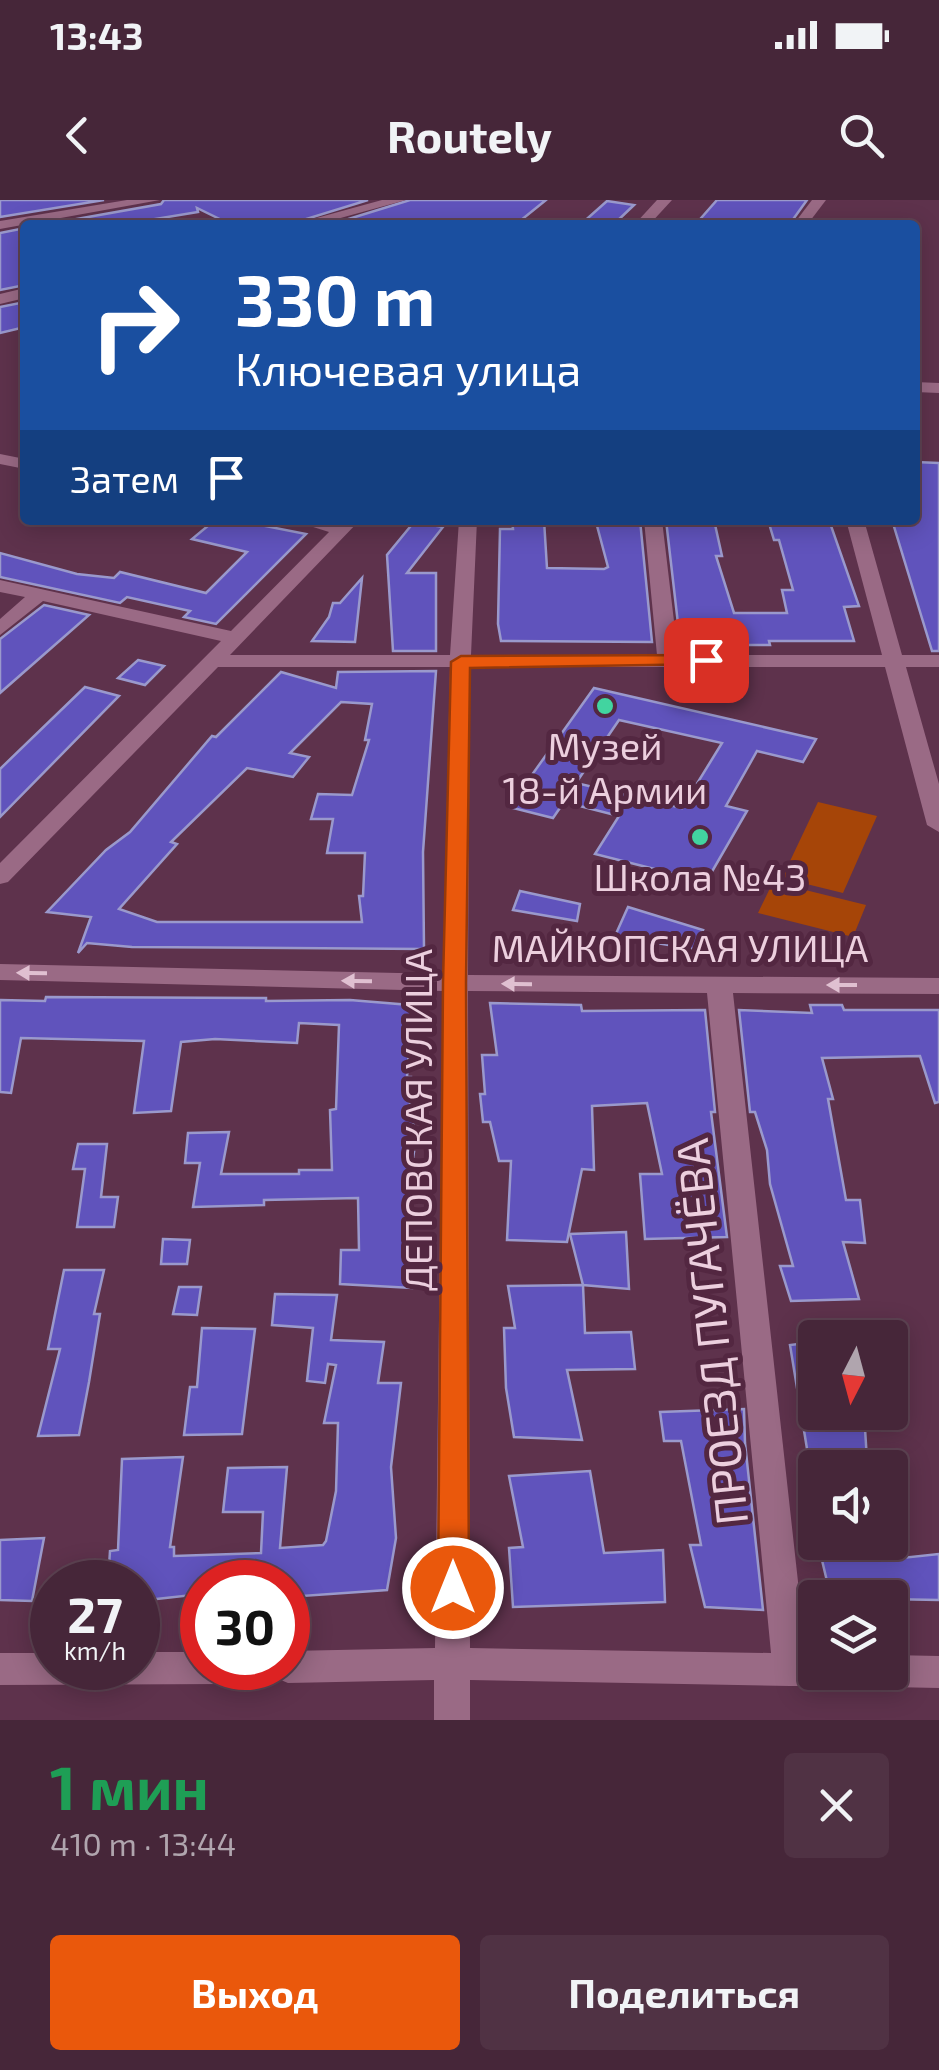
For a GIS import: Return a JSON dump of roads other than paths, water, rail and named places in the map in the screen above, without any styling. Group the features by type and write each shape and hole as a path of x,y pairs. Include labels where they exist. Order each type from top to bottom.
{"street":[{"path":"25,220 152,200"},
{"path":"318,220 398,200 398,208 383,220"},
{"path":"646,220 666,200"},
{"path":"804,220 819,200"},
{"path":"0,876 345,525"},
{"name":"ДЕПОВСКАЯ УЛИЦА","path":"452,1720 454,983 468,525"},
{"path":"654,525 668,660"},
{"path":"856,525 939,825"},
{"path":"0,586 236,638"},
{"path":"0,630 39,595"},
{"path":"215,661 939,661"},
{"name":"МАЙКОПСКАЯ УЛИЦА","path":"0,972 454,983 939,986"},
{"name":"ПРОЕЗД ПУГАЧЁВА","path":"719,985 798,1629"},
{"path":"310,1666 798,1670"},
{"path":"0,1669 180,1668"},
{"path":"908,1672 939,1672"}],"place":[{"name":"Музей 18-й Армии","path":"605,706"},
{"name":"Школа №43","path":"700,837"}]}
